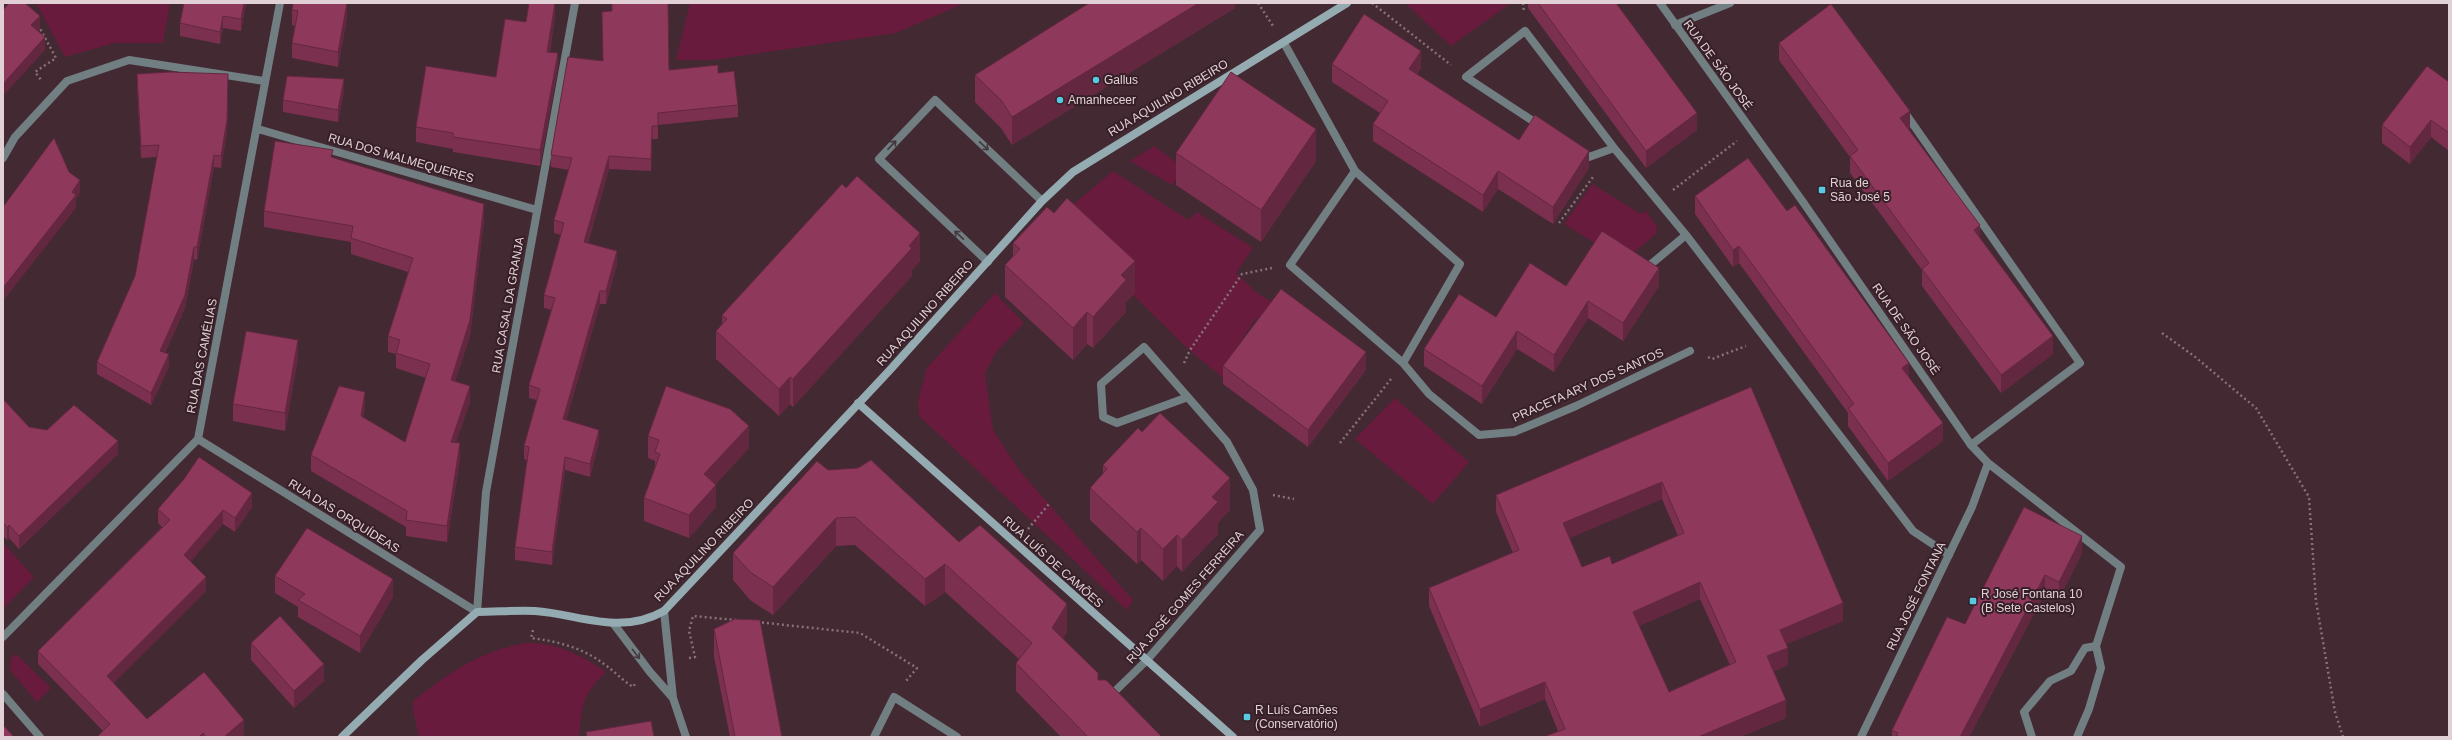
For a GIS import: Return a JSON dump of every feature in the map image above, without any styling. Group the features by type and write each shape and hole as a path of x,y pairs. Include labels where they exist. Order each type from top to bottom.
{"street":[{"name":"RUA DAS CAMÉLIAS","path":"198,439 258,129 264,81 280,3"},
{"name":"RUA CASAL DA GRANJA","path":"477,612 486,492 575,3"},
{"name":"RUA AQUILINO RIBEIRO","path":"477,612 536,611 583,620 613,623 644,618 664,611 988,262 1042,201 1073,172 1347,3"},
{"name":"RUA DE SÃO JOSÉ","path":"1660,3 1751,130 1971,445 1988,463 2121,567 2096,646"},
{"path":"1675,25 1730,3"},
{"path":"1550,132 1466,77 1525,31 1614,148 1660,201 1913,531 1949,554"},
{"path":"1284,43 1355,171 1460,264 1403,363"},
{"path":"3,158 15,137 67,81 129,60 264,81"},
{"path":"988,262 879,160 935,100 1042,201"},
{"path":"1897,101 2080,363 1971,445"},
{"name":"RUA DOS MALMEQUERES","path":"258,129 537,210"},
{"path":"1576,149 1589,157 1614,148"},
{"path":"1290,265 1355,171"},
{"path":"1644,270 1686,235"},
{"name":"PRACETA ARY DOS SANTOS","path":"1290,265 1403,363 1429,394 1479,435 1514,432 1576,406 1690,351"},
{"name":"RUA JOSÉ GOMES FERREIRA","path":"1102,704 1146,661 1260,530 1253,490 1227,442 1188,397 1174,383 1144,347 1101,384 1103,417 1117,423 1188,397"},
{"name":"RUA LUÍS DE CAMÕES","path":"858,403 1015,545 1233,737"},
{"path":"3,637 198,439"},
{"name":"RUA DAS ORQUÍDEAS","path":"198,439 477,612"},
{"name":"RUA JOSÉ FONTANA","path":"1861,737 1972,507 1988,463"},
{"path":"664,611 673,698 686,737"},
{"path":"342,737 422,660 477,612"},
{"path":"613,623 650,672 673,698"},
{"path":"2032,737 2024,712 2050,681 2071,671 2085,648 2096,646 2101,668 2089,709 2077,737"},
{"path":"3,694 40,737"},
{"path":"874,737 894,697 957,737"}],"path":[{"path":"1258,3 1284,43"},
{"path":"1372,3 1466,77"},
{"path":"38,24 56,58 36,72 52,97"},
{"path":"1660,201 1751,130"},
{"path":"1559,223 1614,148"},
{"path":"1174,383 1190,350 1242,274 1290,265"},
{"path":"2162,333 2194,356 2256,408 2309,497 2316,600 2335,712 2343,737"},
{"path":"1690,351 1712,359 1766,338"},
{"path":"1340,443 1403,363"},
{"path":"1015,545 1049,504"},
{"path":"536,611 531,638 570,646 602,662 633,687 637,683"},
{"path":"688,658 695,657 689,631 693,616 741,621"},
{"path":"749,621 860,633 916,668 894,697"}],"shaded area":[{"path":"36,3 170,3 163,43 114,43 65,57"},
{"path":"690,3 965,3 896,33 713,60 676,60"},
{"path":"1405,3 1511,3 1451,46"},
{"path":"1154,146 1185,169 1172,185 1130,161"},
{"path":"1113,171 1188,220 1197,212 1253,248 1236,273 1257,293 1277,305 1265,320 1256,318 1230,357 1224,379 1187,348 1056,219"},
{"path":"1592,184 1641,214 1646,211 1657,227 1656,234 1624,261 1564,224"},
{"path":"995,293 1024,323 996,352 985,373 993,430 1019,470 1133,600 1127,610 919,416 918,401 927,368"},
{"path":"1395,398 1469,462 1433,504 1355,439"},
{"path":"3,543 34,577 3,609"},
{"path":"525,643 536,643 558,647 578,655 606,672 592,688 585,701 581,716 579,737 419,737 413,710 413,701 465,664 492,652"},
{"path":"16,654 51,688 37,702 10,670 11,658"}],"building":[{"path":"9,3 25,3 40,16 31,25 45,37 3,84 3,10"},
{"path":"184,3 244,3 241,19 223,16 220,32 180,23"},
{"path":"293,3 347,3 338,52 292,43 298,11 292,10"},
{"path":"529,3 555,3 547,52 558,53 540,150 453,137 453,133 416,127 426,66 496,77 505,19 526,22"},
{"path":"612,3 668,3 669,70 718,65 718,73 734,71 738,105 658,113 658,126 652,126 651,159 609,156 584,242 617,251 606,291 600,291 563,419 599,430 590,464 565,457 552,552 515,547 529,447 524,446 540,389 529,385 555,298 544,295 564,223 554,220 572,158 551,155 568,57 603,61 602,12 612,11"},
{"path":"1089,3 1199,3 1012,117 1001,100 975,75"},
{"path":"1538,3 1616,3 1697,113 1646,151"},
{"path":"1831,4 1910,111 1900,118 1980,225 1974,230 2053,336 2001,375 1922,269 1929,263 1850,156 1858,150 1779,43"},
{"path":"1364,14 1421,51 1409,69 1519,140 1535,115 1589,151 1553,207 1498,171 1483,195 1373,124 1388,101 1332,64"},
{"path":"2427,66 2449,82 2449,133 2431,120 2410,147 2382,125"},
{"path":"170,72 228,74 227,120 221,156 214,155 197,247 194,247 185,295 160,351 169,354 151,393 97,362 135,276 159,145 141,146 137,74"},
{"path":"1231,72 1316,129 1261,210 1176,153"},
{"path":"287,76 344,79 338,110 283,100"},
{"path":"54,138 69,172 80,180 72,192 76,195 3,288 3,207"},
{"path":"275,141 333,150 331,157 484,204 470,320 451,380 470,386 451,442 460,443 447,526 406,520 407,511 311,455 339,386 365,392 361,416 405,442 430,364 396,353 400,340 388,336 413,258 351,238 353,226 264,211"},
{"path":"1748,158 1787,211 1795,205 1909,363 1902,368 1943,423 1888,463 1848,408 1854,404 1739,246 1733,250 1695,196"},
{"path":"857,176 920,233 909,246 912,248 793,379 790,377 779,389 716,331 727,319 722,315 842,184 846,188"},
{"path":"1067,198 1135,261 1121,275 1126,280 1093,317 1087,312 1073,328 1005,265 1020,249 1013,243 1047,207 1054,213"},
{"path":"1602,231 1659,268 1623,323 1588,301 1554,355 1517,331 1482,386 1424,349 1459,294 1496,317 1530,263 1566,286"},
{"path":"1281,289 1366,352 1308,430 1223,366"},
{"path":"246,331 298,340 285,413 233,404"},
{"path":"666,386 730,409 749,426 704,474 716,485 689,515 644,498 660,454 655,452 659,440 648,436"},
{"path":"1751,387 1843,603 1780,630 1788,648 1767,656 1786,700 1698,737 1547,737 1546,736 1565,729 1545,682 1480,709 1429,588 1519,550 1496,495","holes":["1662,482 1684,533 1612,564 1610,556 1582,567 1563,523","1700,582 1736,662 1669,692 1633,612"]},
{"path":"3,399 29,427 47,430 74,405 118,441 19,536 9,525 7,527 3,523"},
{"path":"1160,413 1230,478 1212,497 1218,502 1182,540 1177,535 1163,549 1141,528 1137,532 1090,488 1107,469 1103,465 1138,428 1142,432"},
{"path":"199,457 252,493 235,518 223,510 184,555 206,577 107,676 147,719 204,672 244,720 224,737 206,737 203,733 199,737 99,737 98,736 110,724 38,651 170,520 158,509 184,479"},
{"path":"871,460 959,542 980,525 1067,604 1052,628 1098,673 1098,680 1106,680 1162,737 1088,737 1016,663 1032,643 945,564 925,579 855,517 836,518 773,587 750,572 733,553 817,461 828,470 858,468"},
{"path":"2024,507 2082,536 2059,582 2045,575 1960,737 1900,737 1896,735 1898,733 1892,730 1947,617 1965,624"},
{"path":"307,528 393,579 360,636 298,600 305,594 275,576"},
{"path":"280,616 324,664 294,691 251,643"},
{"path":"735,619 760,620 782,737 735,737 714,629"},
{"path":"651,721 654,737 587,737 586,732"},
{"path":"3,725 14,737 3,737"}],"place":[{"name":"Gallus","path":"1096,80"},
{"name":"Amanheceer","path":"1060,100"},
{"name":"Rua de São José 5","path":"1822,190"},
{"name":"R José Fontana 10 (B Sete Castelos)","path":"1973,601"},
{"name":"R Luís Camões (Conservatório)","path":"1247,717"}]}
